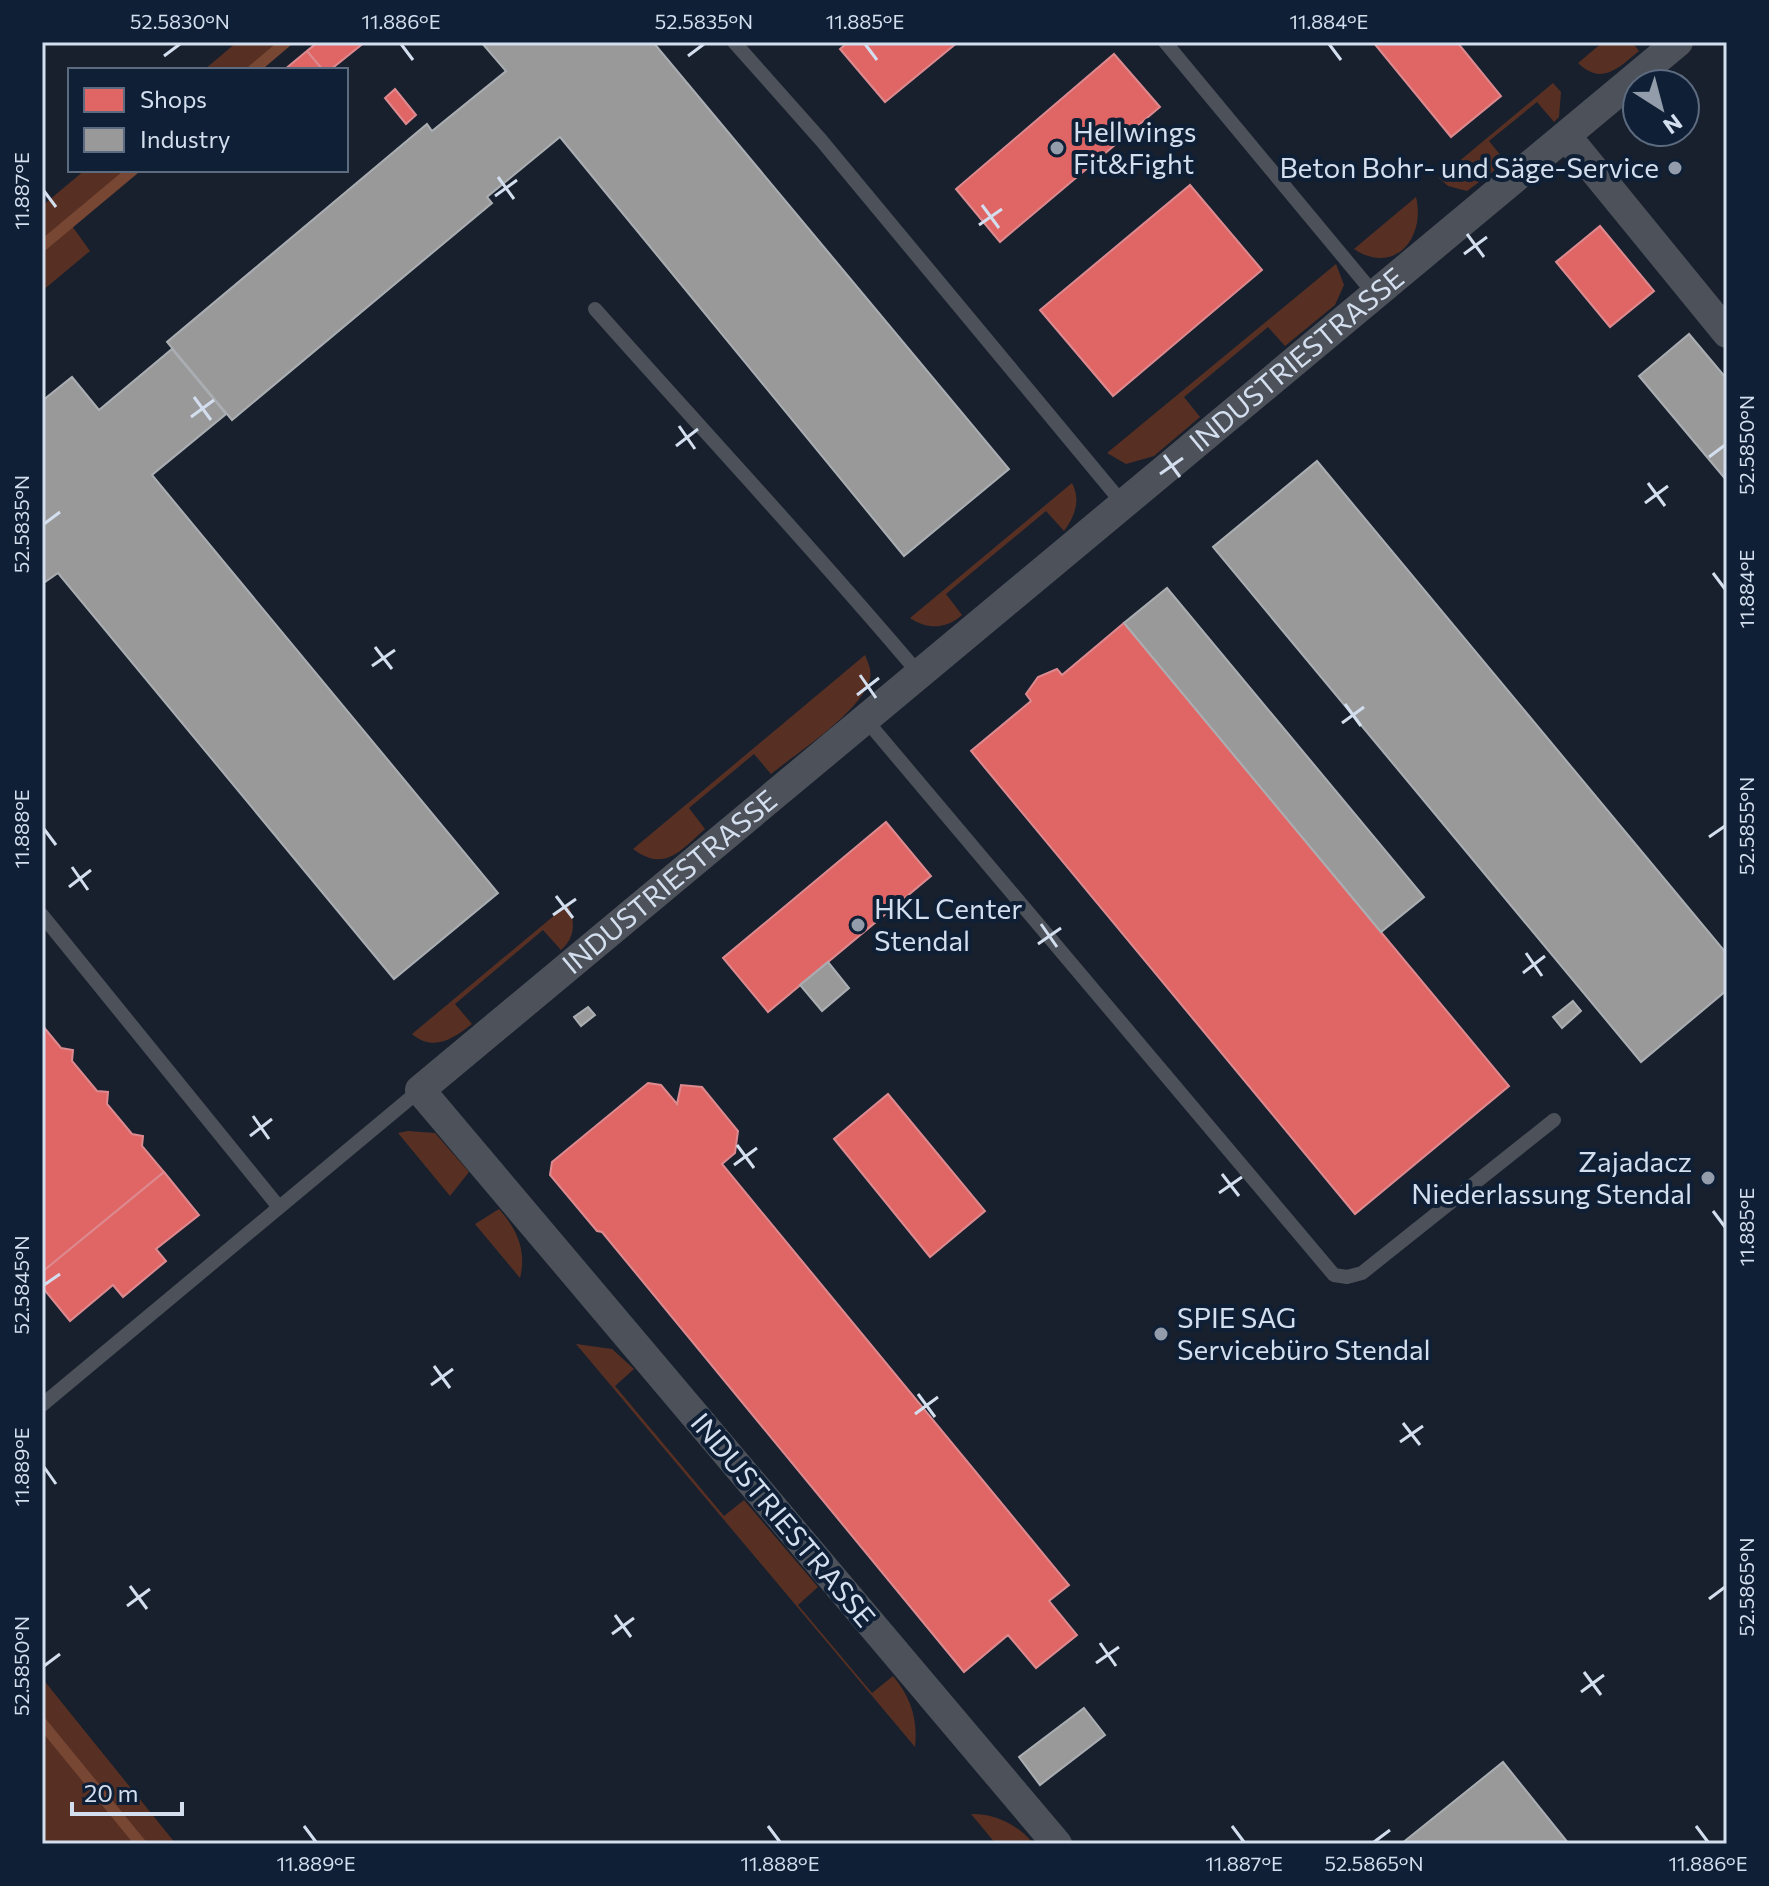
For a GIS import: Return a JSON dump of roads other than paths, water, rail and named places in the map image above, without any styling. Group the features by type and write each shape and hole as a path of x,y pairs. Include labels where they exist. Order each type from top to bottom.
{"street":[{"name":"INDUSTRIESTRASSE","path":"1057,1844 420,1090 1678,42"},
{"path":"1567,137 1722,316"}],"lane":[{"path":"734,42 821,140 1124,505"},
{"path":"1165,42 1376,296"},
{"path":"595,309 765,501 839,578 920,675"},
{"path":"866,720 1334,1275 1347,1277 1362,1273 1554,1120"},
{"path":"42,915 278,1206"},
{"path":"42,1405 420,1090"}],"waterway":[{"path":"255,68 286,42"},
{"path":"42,246 131,172"},
{"path":"42,1723 141,1844"}],"place":[{"name":"Hellwings Fit&Fight","path":"1057,148"},
{"name":"Beton Bohr- und Säge-Service","path":"1675,168"},
{"name":"HKL Center Stendal","path":"858,925"},
{"name":"Zajadacz Niederlassung Stendal","path":"1708,1178"},
{"name":"SPIE SAG Servicebüro Stendal","path":"1161,1334"}]}
